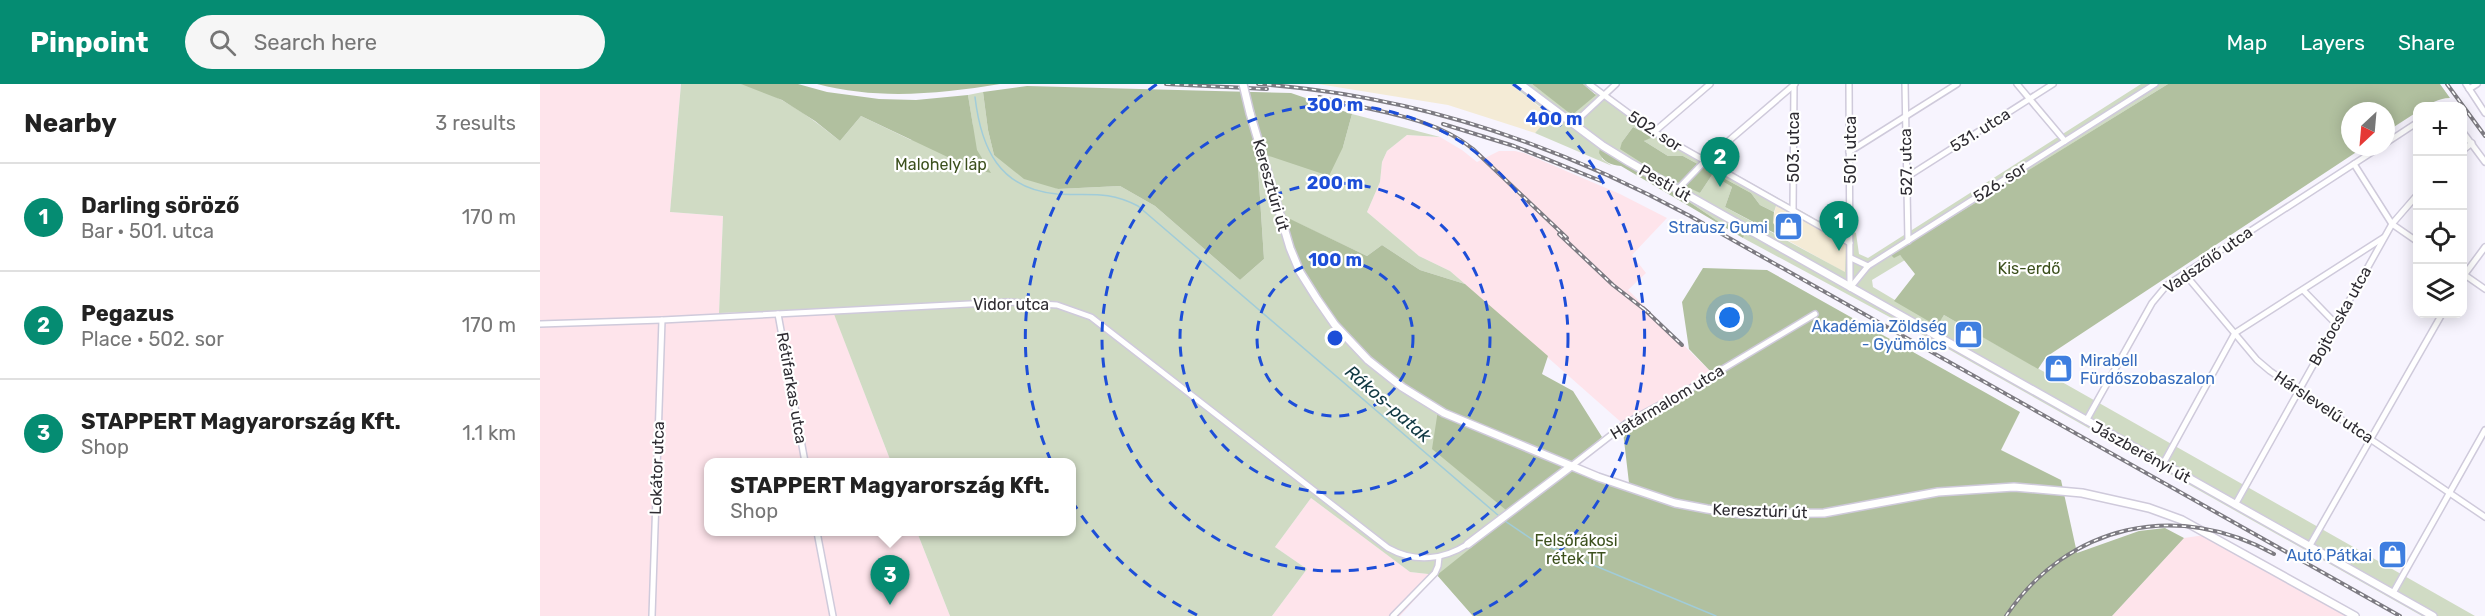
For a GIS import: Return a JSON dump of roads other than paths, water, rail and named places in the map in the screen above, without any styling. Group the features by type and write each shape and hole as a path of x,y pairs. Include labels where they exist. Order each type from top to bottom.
{"main road":[{"name":"Keresztúri út","path":"1243,84 1290,248 1300,272 1335,325 1386,376 1444,413 1570,467 1675,503 1741,514 1824,513 1867,507 1919,495 1986,488 2036,488 2082,493 2150,508 2182,520 2355,616"},
{"name":"Pesti út","path":"1520,84 1615,154 1850,288"},
{"name":"Jászberényi út","path":"1850,288 2433,616"},
{"path":"1552,459 1560,465 1559,474"},
{"name":"Határmalom utca","path":"1468,544 1570,467"}],"street":[{"name":"502. sor","path":"1589,84 1654,132 1850,243"},
{"path":"1573,124 1616,84"},
{"path":"1654,132 1710,84"},
{"path":"1677,190 1704,162 1794,84"},
{"name":"503. utca","path":"1793,211 1794,84"},
{"name":"501. utca","path":"1849,84 1850,288"},
{"name":"527. utca","path":"1905,84 1908,241"},
{"path":"1849,152 1957,84"},
{"path":"2017,84 2065,141"},
{"name":"531. utca","path":"1906,177 2053,84"},
{"name":"526. sor","path":"1850,288 1857,276 1868,266 2155,84"},
{"path":"2477,84 2467,87 2485,113"},
{"path":"2395,137 2413,125"},
{"path":"2467,136 2485,162"},
{"path":"2467,147 2472,143"},
{"name":"Vadszőlő utca","path":"2086,421 2152,303 2167,285 2366,156"},
{"path":"2354,164 2392,224 2413,239"},
{"name":"Bojtocska utca","path":"2235,505 2392,224 2413,200"},
{"path":"2163,464 2235,333 2385,237"},
{"path":"2467,270 2485,247"},
{"path":"1851,258 1868,266"},
{"name":"Hárslevelű utca","path":"2184,273 2257,360 2485,517"},
{"path":"2467,278 2485,289"},
{"path":"2303,290 2336,324"},
{"name":"Vidor utca","path":"540,324 662,321 1008,302 1057,305 1091,317 1388,548 1414,557 1439,556 1455,552 1468,544"},
{"name":"Rétifarkas utca","path":"778,314 804,458"},
{"name":"Határmalom utca","path":"1570,467 1628,422 1691,388 1815,314"},
{"path":"2309,547 2440,318"},
{"name":"Lokátor utca","path":"652,616 662,321"},
{"path":"2393,593 2485,430"},
{"path":"819,536 833,616"},
{"path":"1393,616 1437,570 1439,556"}],"waterway":[{"name":"Rákos-patak","path":"975,97 982,133 988,149 996,163 1007,175 1037,190 1057,194 1107,196 1138,206 1499,516"},
{"name":"Rákos-patak","path":"1505,521 1533,540 1716,616"}],"railway":[{"path":"1166,84 1267,89"},
{"path":"1258,84 1315,90 1427,111 1535,145 1639,190 1690,216 2400,616"},
{"path":"2447,84 2485,136"},
{"path":"1319,97 1419,121 1456,138 1473,149 1567,238"},
{"path":"1443,124 1514,146 1601,181"},
{"path":"1559,234 1613,285 1649,313"},
{"path":"1643,308 1682,345"},
{"path":"2006,616 2031,585 2060,560 2092,542 2127,530 2163,526 2200,528 2237,537 2274,554"}],"place":[{"name":"Pegazus","path":"1720,187"},
{"name":"Strausz Gumi","path":"1789,227"},
{"name":"Darling söröző","path":"1839,251"},
{"name":"Akadémia Zöldség - Gyümölcs","path":"1968,335"},
{"name":"Mirabell Fürdőszobaszalon","path":"2059,369"},
{"name":"Autó Pátkai","path":"2393,555"},
{"name":"STAPPERT Magyarország Kft.","path":"890,605"}],"park label":[{"name":"Malohely láp","path":"941,164"},
{"name":"Kis-erdő","path":"2029,268"},
{"name":"Felsőrákosi rétek TT","path":"1576,549"}]}
